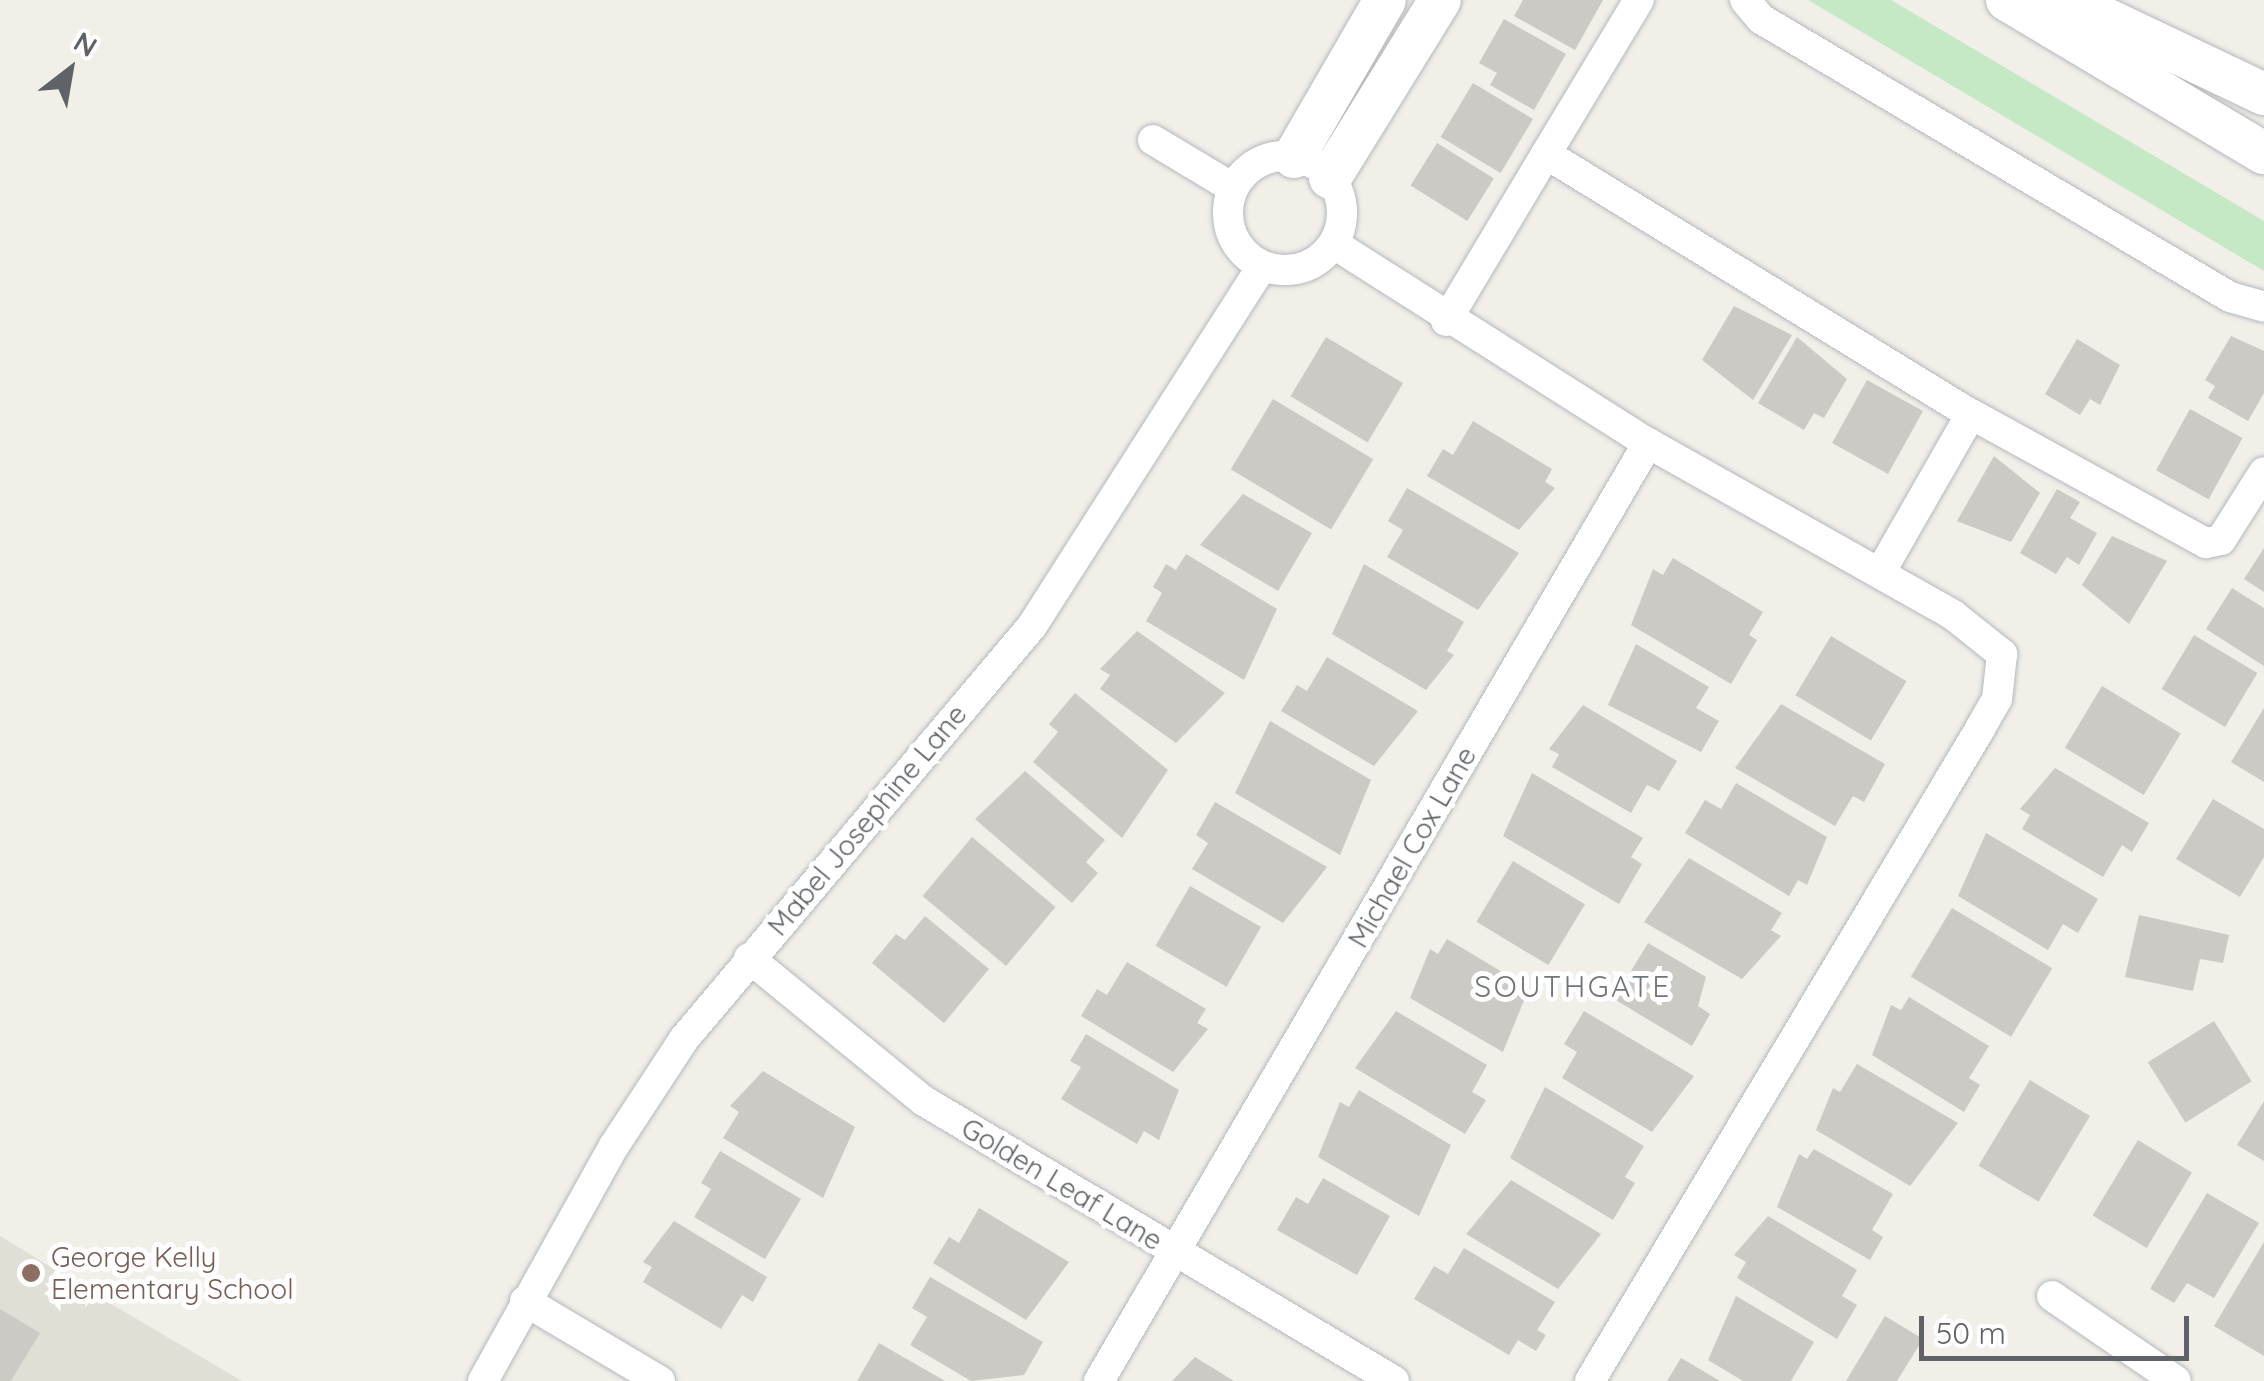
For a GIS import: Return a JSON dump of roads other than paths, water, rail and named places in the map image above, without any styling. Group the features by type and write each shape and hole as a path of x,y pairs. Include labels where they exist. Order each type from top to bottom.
{"main road":[{"path":"1312,167 1385,0"},
{"path":"1312,167 1440,0"},
{"path":"2007,0 2264,153"},
{"path":"2066,0 2264,94"}],"street":[{"path":"1446,320 1639,0"},
{"path":"1744,0 1762,19 2214,287 2264,307"},
{"path":"1153,140 1233,188"},
{"path":"1546,154 1971,414 2206,544 2221,540 2264,472"},
{"path":"1258,163 1312,167 1342,210 1334,244 1309,266 1262,266 1228,224 1233,188 1258,163"},
{"path":"1334,244 1446,320 1648,443 1880,573 2002,654 1997,699 1590,1381"},
{"name":"Mabel Josephine Lane","path":"483,1381 525,1301 656,1081 749,958 1032,626 1262,266"},
{"path":"1880,573 1971,414"},
{"name":"Michael Cox Lane","path":"1100,1381 1648,443"},
{"name":"Golden Leaf Lane","path":"749,958 924,1101 1394,1381"},
{"path":"2052,1296 2176,1381"},
{"path":"525,1301 660,1381"}],"place":[{"name":"George Kelly Elementary School","path":"31,1273"}],"district":[{"name":"SOUTHGATE","path":"1573,986"}]}
